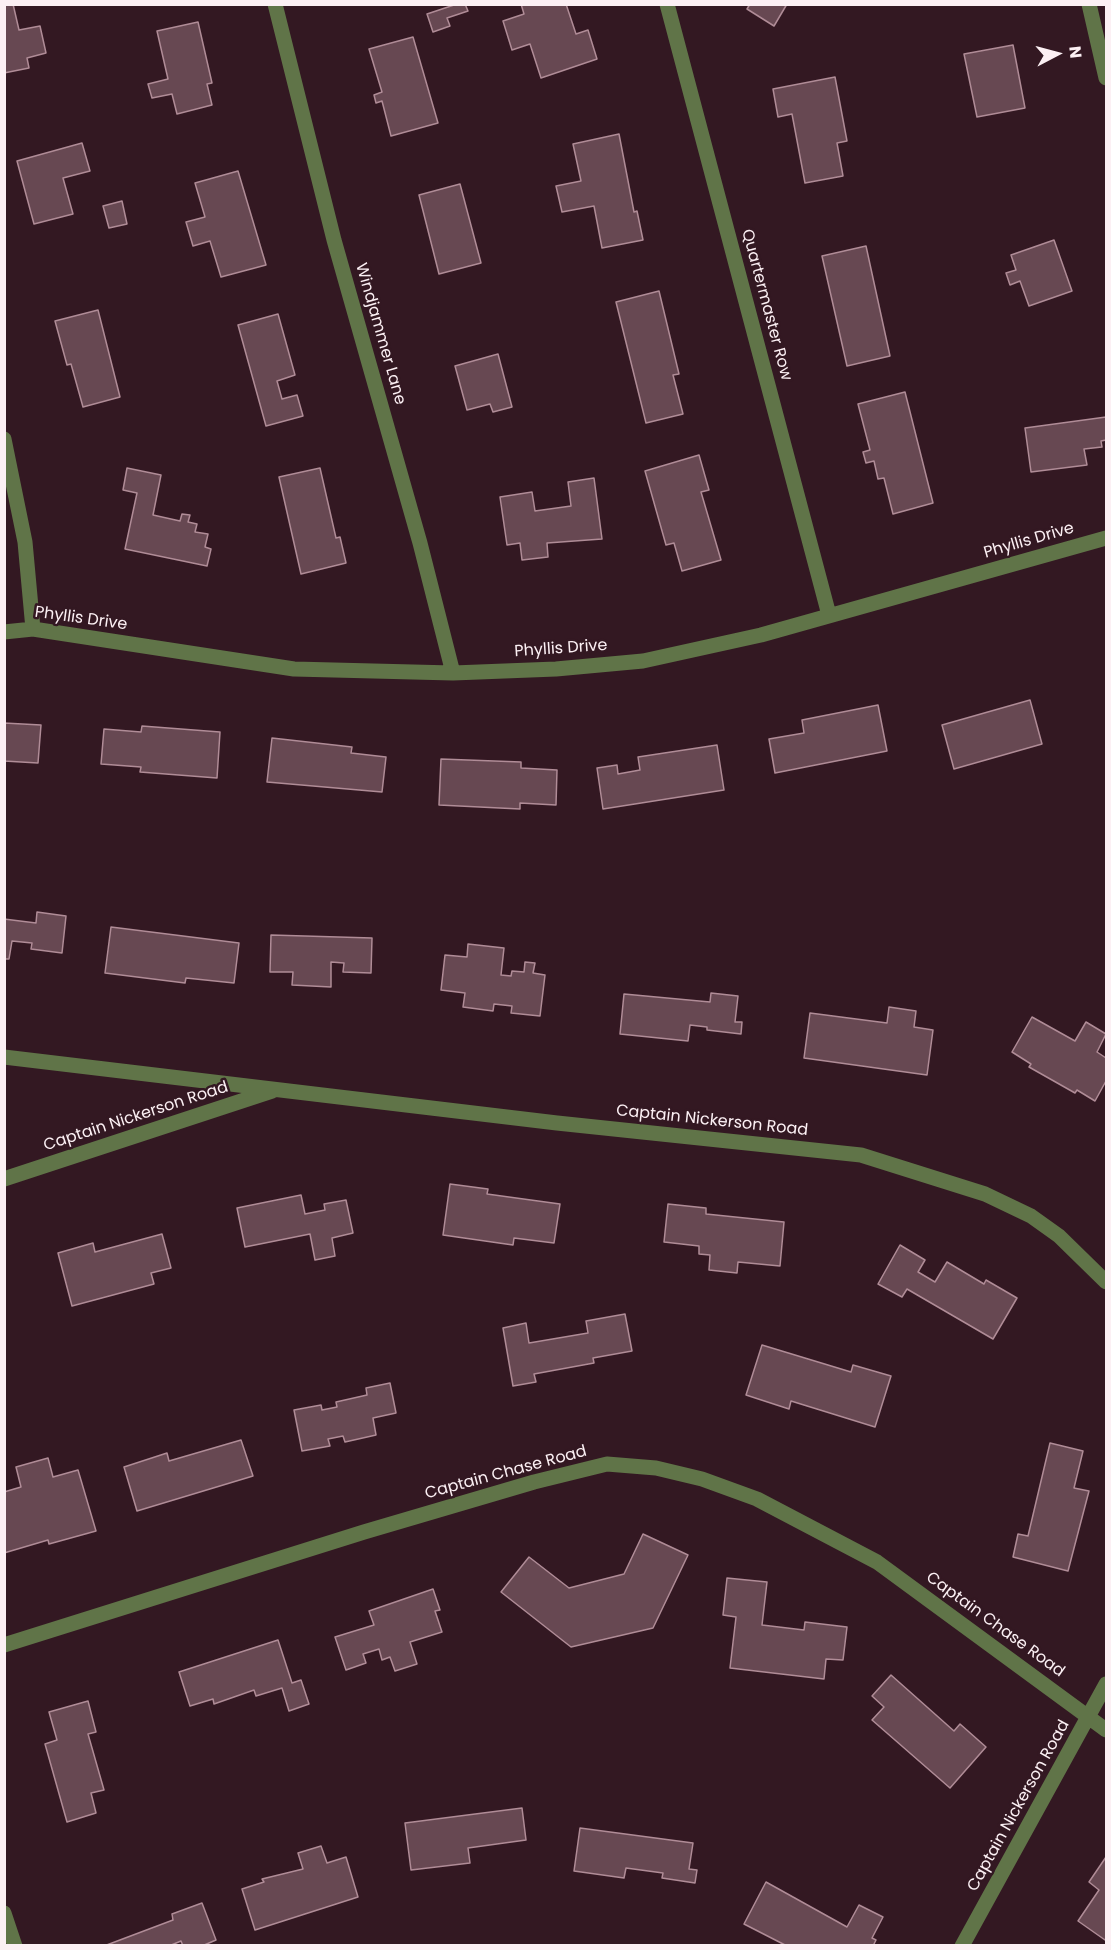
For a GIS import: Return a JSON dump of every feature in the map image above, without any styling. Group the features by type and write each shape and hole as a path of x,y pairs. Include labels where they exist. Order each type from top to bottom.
{"street":[{"name":"Windjammer Lane","path":"275,4 334,240 420,543 453,673"},
{"name":"Quartermaster Row","path":"667,4 830,615"},
{"path":"1089,4 1107,78"},
{"path":"4,439 25,542 33,629"},
{"name":"Phyllis Drive","path":"4,632 33,629 294,669 453,673 556,669 643,661 761,635 1107,538"},
{"name":"Captain Nickerson Road","path":"4,1057 557,1123 861,1155 985,1194 1031,1216 1059,1236 1107,1282"},
{"name":"Captain Nickerson Road","path":"4,1179 280,1089"},
{"name":"Captain Chase Road","path":"4,1645 364,1532 534,1482 607,1464 656,1468 702,1479 757,1499 877,1562 1107,1730"},
{"name":"Captain Nickerson Road","path":"962,1946 1107,1684"},
{"path":"4,1912 15,1946"}],"building":[{"path":"4,4 13,4 19,30 40,26 46,53 27,58 29,68 4,73"},
{"path":"457,4 465,4 468,11 447,18 450,26 433,32 427,14"},
{"path":"521,4 566,4 576,34 588,30 597,59 541,78 530,44 512,50 503,21 524,14"},
{"path":"750,4 787,4 774,26 747,9"},
{"path":"198,22 212,83 207,84 212,105 177,114 172,94 152,98 148,84 168,79 157,31"},
{"path":"413,37 438,123 391,136 382,101 376,103 374,95 382,92 369,49"},
{"path":"1013,45 1025,108 977,117 964,54"},
{"path":"835,77 847,141 837,143 843,176 805,183 792,114 778,117 773,89"},
{"path":"619,134 634,212 637,211 643,240 602,248 594,206 562,212 556,186 581,181 573,144"},
{"path":"82,143 90,171 63,178 73,214 34,224 17,161"},
{"path":"238,171 266,265 221,277 210,241 193,246 186,222 205,217 195,183"},
{"path":"460,184 481,263 439,274 419,195"},
{"path":"122,201 127,224 109,228 103,206"},
{"path":"1054,240 1072,291 1029,306 1020,281 1010,285 1006,273 1016,270 1011,255"},
{"path":"866,246 890,356 847,366 822,256"},
{"path":"659,291 679,374 673,375 683,414 646,423 616,302"},
{"path":"98,310 120,397 83,407 71,364 67,365 55,321"},
{"path":"278,314 295,375 277,381 282,399 297,395 303,416 266,426 238,325"},
{"path":"498,354 512,407 493,412 490,404 467,410 455,366"},
{"path":"905,392 933,503 893,514 884,478 878,479 874,461 866,463 863,452 870,450 858,404"},
{"path":"1106,417 1106,440 1101,441 1102,447 1084,449 1087,465 1031,472 1025,428"},
{"path":"699,455 709,490 701,492 721,560 682,571 674,543 666,545 645,471"},
{"path":"127,468 161,475 153,515 180,521 182,514 190,515 188,522 197,524 195,532 208,534 205,547 211,549 207,566 125,549 137,493 123,490"},
{"path":"320,468 336,538 340,537 346,563 301,574 279,477"},
{"path":"594,478 602,539 547,543 548,557 522,560 520,543 507,545 500,497 532,492 535,511 571,506 568,482"},
{"path":"1030,700 1042,744 954,769 942,725"},
{"path":"878,705 887,751 775,773 769,739 804,733 802,720"},
{"path":"4,723 41,725 38,763 4,761"},
{"path":"142,726 220,732 217,778 140,772 141,767 101,764 104,729 141,732"},
{"path":"272,738 352,747 351,753 386,757 382,792 267,782"},
{"path":"717,745 724,790 603,809 597,768 617,765 618,774 640,770 638,757"},
{"path":"441,759 521,762 521,768 557,770 556,805 520,803 520,809 439,805"},
{"path":"37,912 66,916 62,953 31,949 32,943 12,941 9,959 4,959 4,919 36,923"},
{"path":"111,927 239,943 234,983 186,978 185,983 105,973"},
{"path":"271,935 372,938 371,973 343,972 344,963 331,962 331,987 292,985 293,972 270,972"},
{"path":"468,944 504,948 501,975 511,976 512,971 524,972 525,962 535,963 533,973 545,975 540,1016 511,1013 512,1006 494,1004 493,1011 463,1007 465,993 441,990 445,955 467,957"},
{"path":"711,993 738,996 735,1022 742,1022 741,1034 707,1030 707,1027 690,1025 688,1041 620,1034 624,994 710,1002"},
{"path":"889,1007 916,1011 914,1027 933,1030 927,1075 804,1058 810,1013 887,1023"},
{"path":"1032,1017 1075,1041 1086,1022 1106,1034 1097,1052 1106,1058 1106,1081 1095,1101 1077,1090 1075,1093 1029,1067 1031,1064 1012,1052"},
{"path":"450,1184 488,1189 487,1194 560,1204 554,1243 514,1238 513,1245 443,1235"},
{"path":"301,1195 305,1214 325,1210 324,1204 346,1200 353,1233 332,1238 335,1256 315,1260 310,1234 245,1247 237,1208"},
{"path":"668,1204 706,1208 706,1214 784,1222 780,1266 738,1262 737,1273 709,1270 710,1255 699,1254 699,1246 664,1242"},
{"path":"162,1234 171,1268 151,1273 154,1284 72,1306 58,1253 93,1243 95,1252"},
{"path":"900,1245 925,1260 918,1272 935,1282 947,1262 984,1284 986,1280 1017,1298 993,1339 907,1289 902,1297 878,1284"},
{"path":"625,1314 632,1351 593,1358 594,1363 534,1374 536,1382 513,1386 503,1328 526,1323 529,1343 588,1333 586,1321"},
{"path":"762,1345 851,1372 853,1365 891,1376 875,1427 791,1401 789,1409 746,1395"},
{"path":"390,1383 396,1413 373,1418 376,1435 345,1442 343,1436 328,1439 330,1446 302,1451 294,1410 321,1405 322,1410 337,1407 336,1402 367,1395 366,1388"},
{"path":"241,1440 253,1476 137,1511 124,1467 167,1453 169,1461"},
{"path":"1050,1443 1083,1451 1074,1488 1089,1491 1068,1571 1013,1557 1018,1534 1028,1536"},
{"path":"48,1458 53,1477 78,1470 96,1531 49,1544 48,1540 4,1553 4,1492 21,1487 16,1467"},
{"path":"643,1534 688,1555 653,1628 571,1647 501,1592 529,1557 569,1588 624,1574"},
{"path":"727,1578 767,1582 762,1625 804,1630 805,1622 847,1627 843,1660 826,1659 824,1679 730,1668 736,1617 723,1615"},
{"path":"433,1589 440,1610 435,1611 442,1632 410,1642 417,1664 395,1671 390,1657 382,1660 379,1649 363,1654 366,1663 346,1670 335,1637 374,1625 369,1611"},
{"path":"278,1640 292,1683 301,1680 309,1704 289,1711 282,1688 256,1696 254,1690 214,1704 213,1699 190,1706 179,1672"},
{"path":"891,1675 954,1731 960,1724 986,1747 950,1788 872,1720 884,1707 872,1696"},
{"path":"88,1701 96,1732 88,1734 104,1790 91,1793 96,1813 67,1822 45,1744 57,1740 49,1712"},
{"path":"522,1808 526,1840 468,1848 470,1863 411,1870 405,1823"},
{"path":"580,1828 693,1843 689,1869 697,1870 695,1883 662,1878 663,1873 626,1868 624,1878 574,1871"},
{"path":"321,1846 327,1863 346,1857 358,1897 255,1930 242,1889 264,1882 262,1879 303,1869 298,1853"},
{"path":"1106,1857 1105,1940 1078,1921 1099,1890 1089,1882"},
{"path":"766,1882 847,1927 859,1905 883,1917 872,1938 876,1940 873,1946 787,1946 744,1924"},
{"path":"202,1903 216,1940 202,1946 183,1946 181,1941 169,1946 104,1946 173,1920 172,1914"}]}
